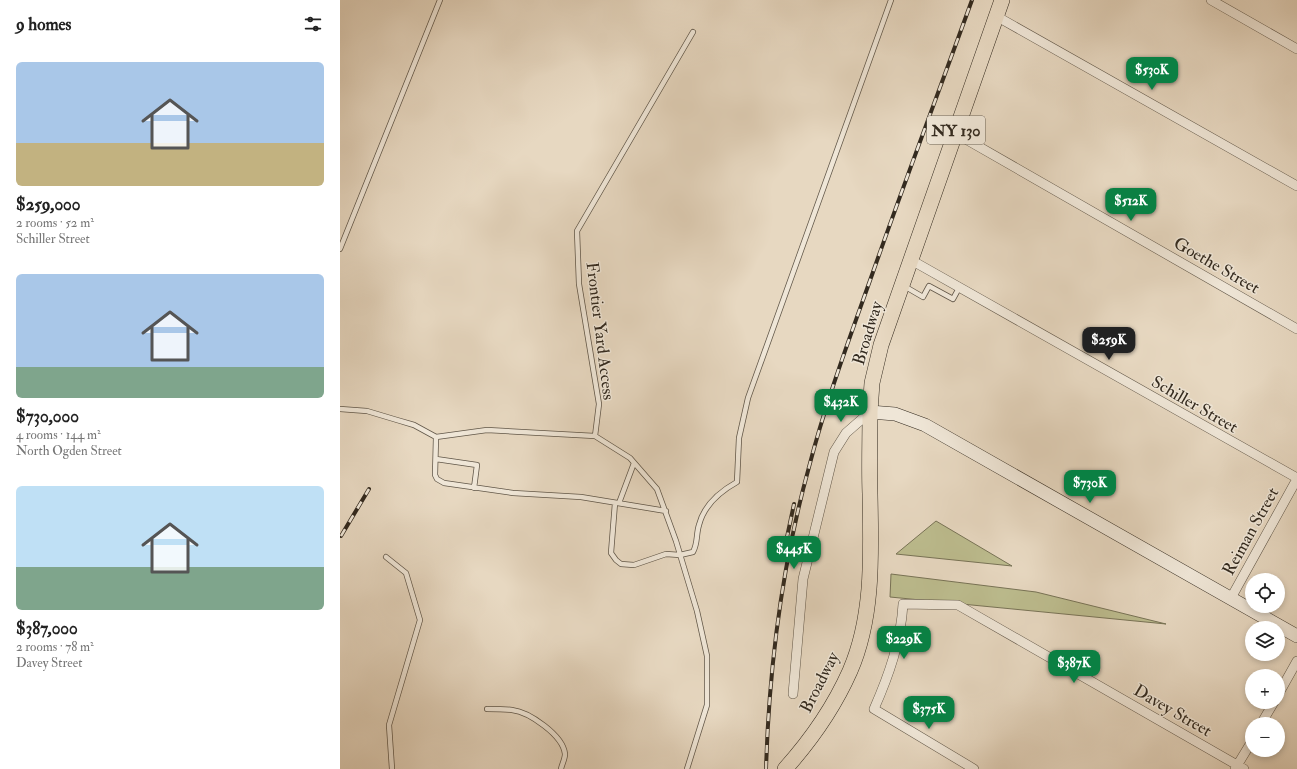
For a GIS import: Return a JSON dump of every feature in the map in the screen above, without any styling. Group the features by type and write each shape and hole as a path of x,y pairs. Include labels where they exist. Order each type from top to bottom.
{"main road":[{"name":"Broadway","path":"785,769 803,749 829,710 850,670 861,634 869,582 870,412 872,383 881,345 903,286 1002,0"}],"street":[{"path":"1211,0 1297,49"},
{"path":"996,16 1297,186"},
{"name":"Goethe Street","path":"955,133 1297,329"},
{"name":"Schiller Street","path":"911,260 1297,479"},
{"path":"793,694 803,580 834,452 846,433 870,412 895,414 925,425 1297,636"},
{"name":"Reiman Street","path":"1231,598 1297,479"},
{"name":"Davey Street","path":"974,769 874,709 893,662 899,637 903,604 958,605 1239,768"},
{"path":"1285,682 1297,661"},
{"path":"1239,768 1245,756"}],"lane":[{"path":"340,249 440,0"},
{"path":"634,463 617,503 611,553 616,560 627,565 666,554 680,555 693,552 697,544 699,525 706,506 721,491 737,482 739,438 748,398 891,0"},
{"name":"Frontier Yard Access","path":"595,436 598,398 579,284 577,231 693,32"},
{"path":"903,286 923,297 929,286 953,299 959,288"},
{"path":"340,409 366,411 397,420 414,425 436,437 487,430 595,436 630,458 657,489 666,511 697,611 707,656 707,705 687,769"},
{"path":"436,437 435,474 437,479 444,483 513,493 581,498 666,511"},
{"path":"436,459 477,465 474,488"},
{"path":"386,557 406,573 420,620 389,725 392,769"},
{"path":"486,709 511,710 523,713 548,730 564,749 565,756 561,769"}],"green space":[{"path":"936,521 1012,566 896,554"},
{"path":"891,574 1036,592 1166,624 890,597"}],"railway":[{"path":"766,769 770,693 778,617 791,541 809,467 823,418 847,345 972,0"},
{"path":"341,536 369,489"},
{"path":"783,556 794,504"}]}
